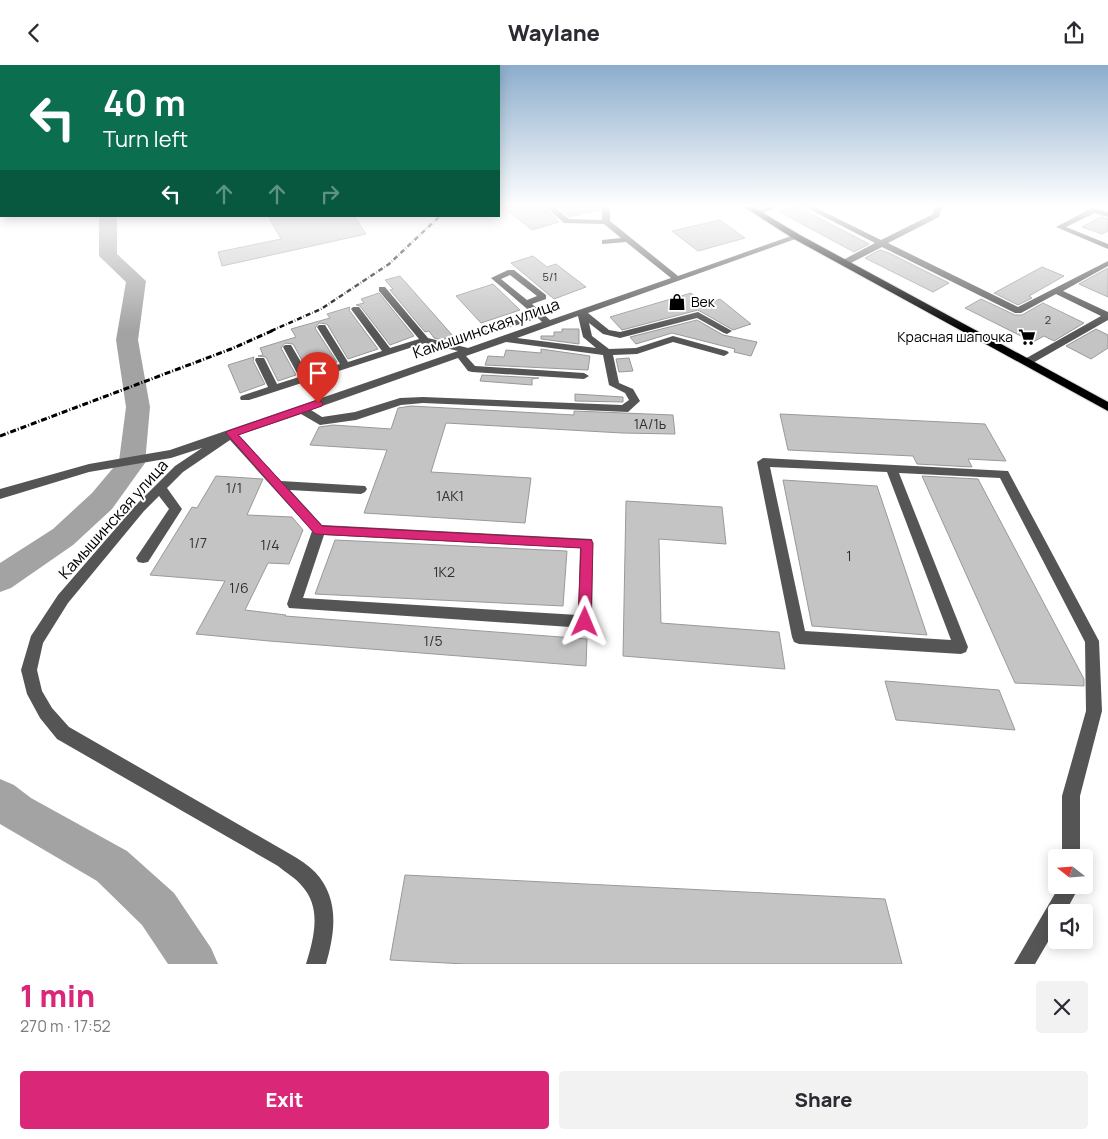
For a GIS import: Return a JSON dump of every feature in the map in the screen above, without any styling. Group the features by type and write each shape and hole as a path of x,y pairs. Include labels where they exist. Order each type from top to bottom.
{"main road":[{"path":"815,247 1108,407"}],"street":[{"path":"639,247 677,279"},
{"name":"Камышинская улица","path":"316,964 323,940 325,913 321,897 308,879 284,860 62,733 46,713 35,694 29,670 36,641 63,599 140,508 179,469 231,433 505,339 544,319 582,312 769,247"},
{"path":"844,263 875,247"},
{"path":"887,247 1018,311 1108,263"},
{"path":"526,303 543,297 511,272 495,278 544,319"},
{"path":"382,289 424,340 464,353 472,369 584,376"},
{"path":"1056,291 1108,316"},
{"path":"356,309 388,351"},
{"path":"582,312 606,332 620,335 698,315 727,331"},
{"path":"301,409 320,421 356,416 400,402 423,401 624,409 635,401 629,391 614,385 607,352 588,337 582,312"},
{"path":"1027,362 1108,316"},
{"path":"481,334 544,319"},
{"path":"322,327 346,365"},
{"path":"505,339 607,352 637,351 673,339 724,353"},
{"path":"244,398 424,340"},
{"path":"288,347 304,379"},
{"path":"260,360 274,389"},
{"path":"0,494 88,468 171,454 231,433 319,530 587,543 585,622 294,604 319,530"},
{"path":"892,469 961,647 799,637 763,462 1004,473 1092,641 1094,711 1072,796 1071,849"},
{"path":"278,485 361,489"},
{"path":"143,558 176,509 160,488"},
{"path":"1024,964 1066,894"}],"building":[{"path":"242,247 308,247 222,266 218,252"},
{"path":"693,247 713,247 698,251"},
{"path":"845,247 863,247 854,252"},
{"path":"880,250 949,283 933,292 865,258"},
{"path":"533,256 547,267 556,264 586,287 554,299 511,263"},
{"path":"1042,267 1064,276 1029,296 1032,298 1018,305 994,293"},
{"path":"1108,268 1108,297 1079,284"},
{"path":"400,276 453,336 442,340 434,338 429,331 425,332 390,290 393,289 385,280"},
{"path":"493,284 520,310 481,323 456,296"},
{"path":"379,293 414,336 390,345 360,306 356,305 364,303 361,299"},
{"path":"691,293 704,305 720,299 751,324 733,330 698,310 622,330 610,317"},
{"path":"981,299 1015,315 1022,315 1043,303 1084,323 1054,341 1044,336 1033,342 965,308"},
{"path":"350,307 349,310 378,349 348,359 327,324 319,323 315,328 337,362 308,371 293,344 285,343 281,348 296,375 278,381 266,357 258,356 263,355 260,348 296,337 291,329 330,318 327,314"},
{"path":"697,320 723,335 757,342 751,356 734,352 735,349 672,333 636,344 630,337"},
{"path":"562,329 579,329 579,344 541,339 541,336 554,336 554,332 562,332"},
{"path":"1096,329 1108,335 1108,348 1091,359 1066,346"},
{"path":"541,349 590,356 588,370 485,365 488,356 504,357 506,350 541,353"},
{"path":"254,357 253,361 265,384 240,393 228,365"},
{"path":"629,358 633,371 619,372 616,359"},
{"path":"482,375 539,378 532,379 532,385 480,381"},
{"path":"575,394 623,397 623,402 575,401"},
{"path":"411,406 574,415 574,411 673,415 675,434 622,433 446,423 431,472 531,478 525,523 364,513 387,450 310,445 319,427 333,425 391,429 398,408"},
{"path":"780,414 985,424 1006,461 968,459 972,467 917,464 913,456 788,450"},
{"path":"216,476 263,479 247,515 292,517 303,530 289,564 268,563 245,610 285,616 587,639 586,666 196,634 225,581 150,575 192,507 197,508"},
{"path":"922,476 978,479 1084,679 1084,686 1015,683"},
{"path":"783,480 877,486 927,635 812,626"},
{"path":"626,501 722,507 726,544 659,539 661,623 779,632 785,669 623,656"},
{"path":"335,540 567,551 563,606 315,594"},
{"path":"885,681 999,690 1015,730 896,720"},
{"path":"405,875 885,899 902,964 465,964 390,960"}],"waterway":[{"path":"0,579 63,537 102,501 132,463 138,407 127,340 136,281 108,256 108,247"},
{"path":"0,799 17,812 112,866 158,909 195,964"}],"railway":[{"path":"271,331 321,309 389,264 407,247"},
{"path":"0,436 231,349 274,330"}],"place":[{"name":"Век","path":"677,302"},
{"name":"Красная шапочка","path":"1027,337"}],"route":[{"path":"318,403 231,433 319,530 587,543 585,622"}]}
